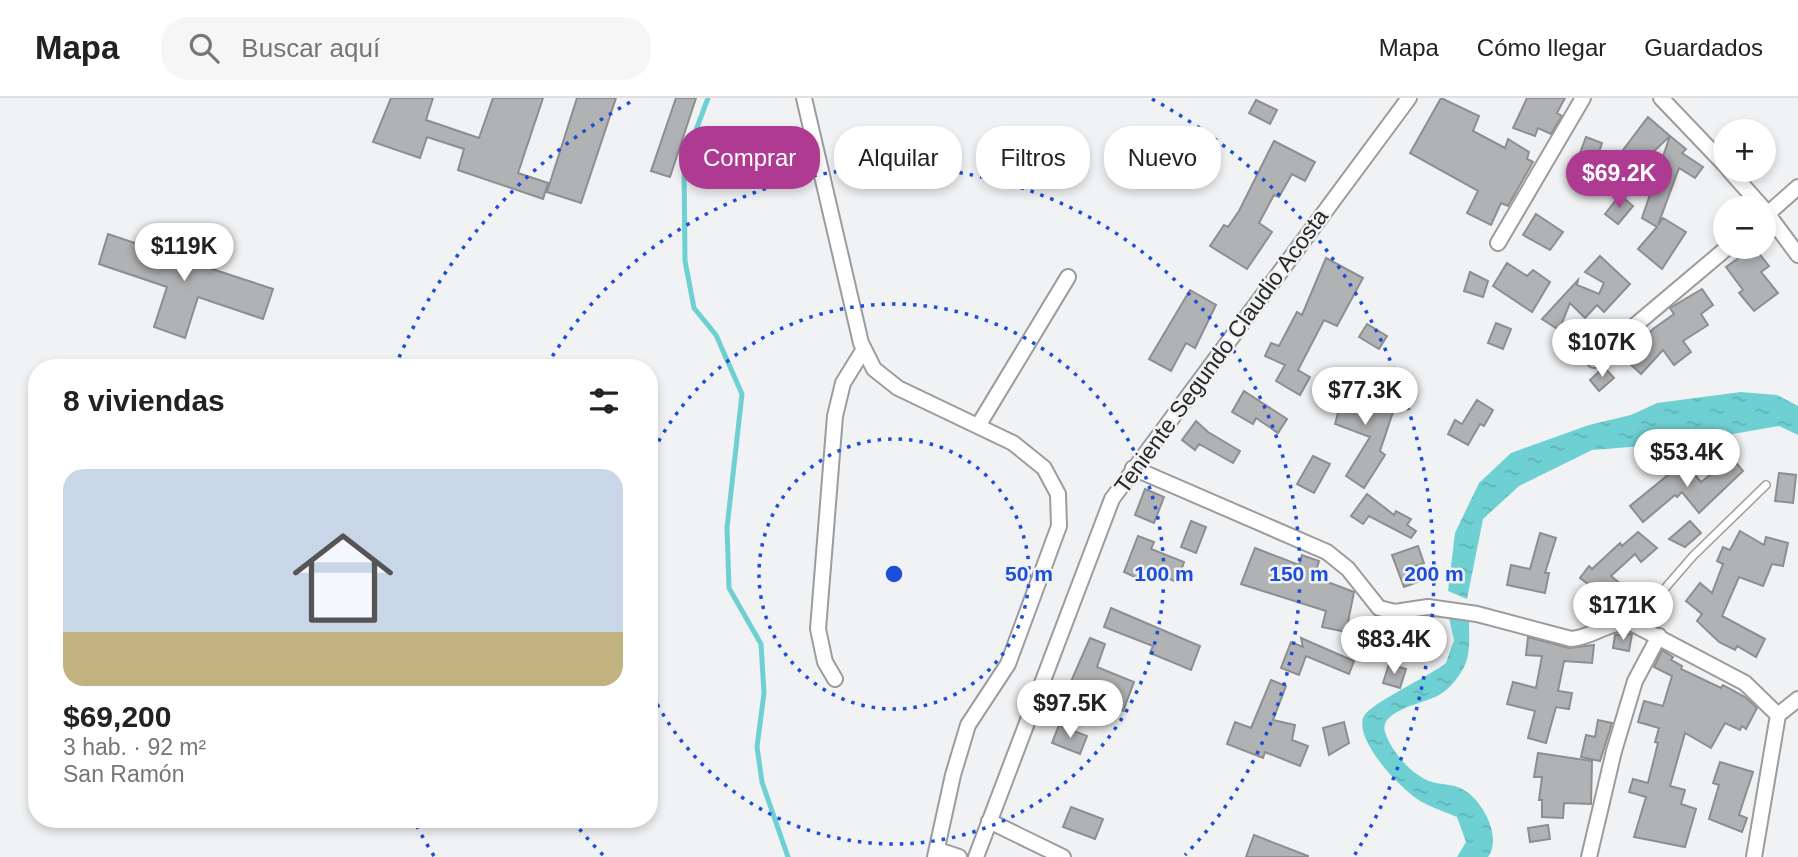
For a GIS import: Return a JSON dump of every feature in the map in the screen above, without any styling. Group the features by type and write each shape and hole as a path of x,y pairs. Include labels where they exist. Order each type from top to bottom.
{"street":[{"path":"804,98 864,349 874,369 898,388 1013,443 1044,468 1058,494 1059,526 1008,664 985,695 968,725 953,775 936,853 959,857"},
{"name":"Teniente Segundo Claudio Acosta","path":"976,857 1112,499 1409,98"},
{"path":"1498,243 1583,98"},
{"path":"1661,98 1713,152"},
{"path":"1739,182 1751,196"},
{"path":"1776,204 1798,187"},
{"path":"1776,226 1798,255"},
{"path":"1594,360 1714,259"},
{"path":"978,426 1068,277"},
{"path":"835,679 825,662 818,629 835,416 843,383 864,349"},
{"path":"1133,468 1327,552 1348,569 1379,608 1395,612 1428,607 1477,614 1571,639 1586,637 1615,622 1633,624 1745,683 1778,715"},
{"path":"1589,857 1614,751 1635,681 1659,636"},
{"path":"1754,857 1778,715 1798,699"},
{"path":"989,821 1063,857"}],"lane":[{"path":"1633,624 1693,556 1766,485"}],"water":[{"path":"1741,392 1777,395 1798,406 1798,435 1779,426 1681,443 1592,450 1519,486 1483,519 1467,599 1448,591 1455,533 1479,483 1511,453 1589,425 1631,415 1657,403"},
{"path":"1449,618 1469,622 1466,664 1454,682 1442,693 1389,718 1385,724 1385,732 1397,755 1410,769 1424,779 1463,789 1473,797 1485,813 1492,831 1492,849 1488,857 1457,857 1466,842 1457,817 1422,802 1403,788 1372,751 1362,726 1364,716 1369,711 1446,663 1454,640"}],"building":[{"path":"391,98 433,98 426,120 479,138 493,98 543,98 518,173 548,183 543,199 458,170 464,149 427,137 420,158 373,142"},
{"path":"577,98 616,98 581,203 547,192"},
{"path":"676,98 696,98 687,126 679,126 679,150 670,177 651,171"},
{"path":"1441,98 1479,116 1473,131 1505,148 1508,139 1529,152 1527,159 1533,162 1508,206 1501,203 1491,225 1467,213 1478,191 1410,153"},
{"path":"1527,98 1565,98 1557,113 1562,116 1551,134 1538,128 1535,136 1513,128"},
{"path":"1256,100 1277,110 1270,124 1249,113"},
{"path":"1648,117 1670,136 1631,173 1617,158"},
{"path":"1670,136 1686,149 1682,153 1703,167 1695,178 1679,168 1658,225 1663,218 1686,232 1662,269 1638,249 1657,227 1642,218"},
{"path":"1586,137 1602,143 1597,159 1580,153"},
{"path":"1274,141 1315,162 1305,181 1292,174 1279,197 1274,195 1259,223 1272,232 1247,269 1210,246 1224,225 1228,227 1239,211"},
{"path":"1620,195 1633,206 1618,224 1605,214"},
{"path":"1536,214 1563,232 1550,250 1523,235"},
{"path":"108,234 182,259 186,249 206,257 203,266 273,289 263,319 198,297 185,338 154,327 167,287 99,264"},
{"path":"1600,256 1630,284 1604,312 1597,305 1585,318 1570,303 1559,330 1542,319 1578,280 1577,285 1599,294 1604,283 1585,272"},
{"path":"1326,258 1363,278 1337,326 1324,320 1298,370 1310,377 1300,395 1276,381 1285,365 1265,356 1271,343 1279,346 1297,312 1302,315"},
{"path":"1737,259 1763,259 1769,266 1761,272 1778,293 1754,311 1739,293 1743,290 1726,267"},
{"path":"1507,263 1527,276 1533,270 1550,282 1532,312 1493,286"},
{"path":"1470,272 1488,281 1483,297 1464,291"},
{"path":"1702,289 1713,305 1701,314 1708,325 1683,341 1691,352 1674,365 1663,350 1641,374 1625,359 1653,329 1674,314 1670,308"},
{"path":"1190,290 1216,305 1195,348 1186,343 1171,371 1149,359"},
{"path":"1496,323 1511,329 1503,349 1488,343"},
{"path":"1367,324 1387,336 1379,349 1359,337"},
{"path":"1604,367 1614,378 1599,391 1590,380"},
{"path":"1348,377 1368,385 1366,392 1396,403 1380,451 1385,455 1364,488 1346,476 1370,437 1335,424"},
{"path":"1244,391 1287,419 1278,433 1256,418 1253,424 1232,412"},
{"path":"1477,400 1493,410 1484,426 1480,424 1468,445 1448,434 1455,420 1462,424"},
{"path":"1196,421 1208,432 1240,451 1233,463 1199,444 1195,450 1182,440"},
{"path":"1313,456 1330,464 1314,493 1297,484"},
{"path":"1732,458 1743,471 1699,513 1682,492 1643,522 1630,506 1684,462 1701,482"},
{"path":"1779,473 1796,475 1793,503 1775,501"},
{"path":"1145,489 1164,497 1154,523 1135,515"},
{"path":"1367,494 1394,515 1396,511 1411,519 1407,525 1416,531 1411,538 1369,516 1363,524 1351,516"},
{"path":"1191,521 1206,527 1196,553 1181,547"},
{"path":"1690,521 1701,533 1685,547 1669,539"},
{"path":"1740,531 1764,545 1766,537 1788,543 1783,566 1772,564 1763,586 1739,577 1722,616 1765,639 1756,657 1737,646 1735,650 1719,642 1697,621 1702,614 1686,601 1700,583 1712,593 1723,564 1717,561 1723,547 1730,550"},
{"path":"1638,532 1657,548 1641,562 1635,554 1611,576 1628,590 1618,603 1595,584 1592,587 1580,578 1589,566 1592,569 1620,543 1622,546"},
{"path":"1540,533 1556,538 1545,573 1549,573 1545,593 1507,585 1511,565 1530,569"},
{"path":"1138,536 1154,542 1151,549 1184,562 1177,582 1143,569 1139,579 1124,572"},
{"path":"1418,546 1424,563 1412,567 1418,582 1404,587 1392,555"},
{"path":"1255,548 1299,565 1302,555 1319,561 1314,577 1354,592 1346,632 1322,627 1326,611 1241,584"},
{"path":"1111,608 1200,646 1191,670 1150,653 1153,646 1104,627"},
{"path":"1632,634 1629,651 1613,648 1615,635"},
{"path":"1528,637 1569,648 1594,645 1592,663 1564,661 1558,691 1572,693 1569,709 1556,707 1546,743 1528,738 1535,711 1507,704 1513,682 1536,688 1542,656 1526,655"},
{"path":"1090,638 1105,644 1097,667 1134,682 1123,711 1069,686"},
{"path":"1301,638 1354,661 1349,674 1306,656 1299,675 1281,668 1291,642 1303,647"},
{"path":"1662,650 1673,657 1671,660 1682,666 1681,669 1721,688 1723,685 1745,697 1757,708 1746,729 1742,726 1740,730 1725,723 1711,748 1685,733 1670,786 1685,790 1681,804 1696,809 1685,847 1634,837 1646,797 1629,792 1633,779 1648,783 1659,728 1638,722 1644,701 1663,706 1672,676 1654,667"},
{"path":"1389,664 1406,669 1400,688 1383,683"},
{"path":"1271,680 1286,686 1273,720 1295,725 1292,740 1308,746 1300,766 1265,752 1263,758 1227,744 1235,722 1251,728"},
{"path":"1598,720 1612,723 1600,761 1581,757 1586,735 1595,737"},
{"path":"1344,722 1349,743 1329,755 1323,728"},
{"path":"1059,725 1087,736 1080,754 1052,743"},
{"path":"1538,753 1592,761 1591,804 1564,803 1563,818 1542,817 1542,800 1539,800 1542,777 1534,777"},
{"path":"1720,762 1753,772 1739,815 1747,818 1742,832 1709,819 1719,785 1713,783"},
{"path":"1071,807 1103,819 1095,839 1063,827"},
{"path":"1548,825 1550,839 1530,842 1528,828"},
{"path":"1254,835 1308,856 1308,857 1246,857"}],"waterway":[{"path":"708,98 684,162 685,261 694,308 716,335 742,394 727,528 729,588 761,644 764,693 757,747 762,782 788,857"}]}
